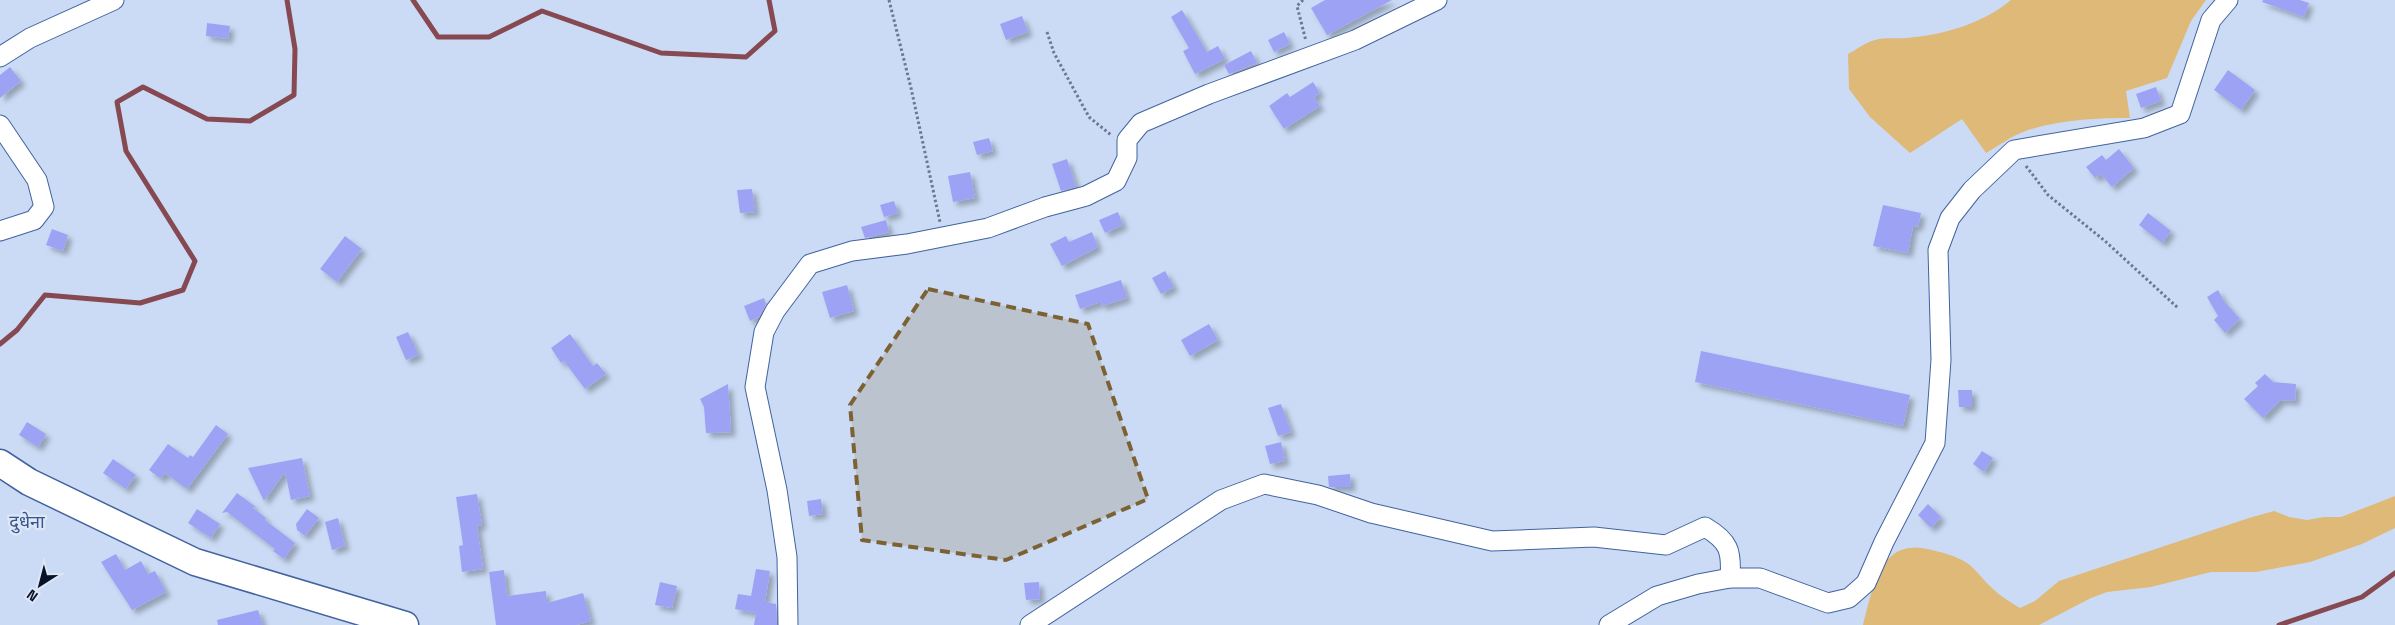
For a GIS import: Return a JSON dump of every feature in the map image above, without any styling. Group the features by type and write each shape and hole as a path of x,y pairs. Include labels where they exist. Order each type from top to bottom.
{"main road":[{"path":"0,463 29,482 195,562 405,625"}],"street":[{"path":"0,57 30,38 114,0"},
{"path":"788,625 787,556 777,490 755,387 764,332 784,297 810,264 852,251 988,228 1046,207 1086,196 1116,181 1127,158 1127,140 1142,123 1209,94 1355,40 1437,0"},
{"path":"1609,625 1656,596 1698,584 1730,578 1760,578 1828,603 1849,598 1866,583 1884,542 1935,443 1941,360 1938,250 1950,218 1972,190 2014,150 2144,128 2180,114 2211,20 2228,0"},
{"path":"0,125 37,180 44,207 34,220 0,231"},
{"path":"1030,625 1221,500 1264,484 1318,495 1372,513 1492,541 1594,537 1666,545 1705,527 1720,536 1727,545 1731,561 1730,578"}],"path":[{"path":"889,0 912,88 943,237"},
{"path":"1303,0 1297,6 1310,56"},
{"path":"1046,32 1054,53 1089,117 1112,136 1127,158"},
{"path":"2014,150 2048,195 2105,241 2178,308"}],"highlighted area":[{"path":"928,289 1088,324 1148,499 1006,560 862,540 850,405"}],"shaded area":[{"path":"2011,0 2206,0 2191,21 2167,78 2126,91 2130,118 2070,121 2039,127 2012,137 1986,153 1962,119 1910,153 1870,117 1849,89 1848,54 1865,44 1879,39 1920,36 1948,31 1988,16"},
{"path":"2395,496 2395,528 2362,544 2310,562 2256,572 2211,572 2151,587 2107,592 2091,598 2039,625 1863,625 1876,581 1882,568 1890,557 1901,550 1915,547 1959,558 1971,566 1998,594 2020,608 2035,601 2059,581 2249,518 2274,511 2289,517 2307,520 2341,517"}],"building":[{"path":"1325,0 1392,0 1327,35 1311,8"},
{"path":"2263,0 2300,0 2309,3 2304,17 2262,2"},
{"path":"1182,10 1207,52 1218,46 1225,59 1195,74 1183,51 1189,48 1171,17"},
{"path":"1022,16 1028,32 1006,40 1000,24"},
{"path":"207,23 230,26 228,39 206,36"},
{"path":"1284,32 1290,44 1274,52 1268,40"},
{"path":"1251,51 1257,63 1229,74 1224,65"},
{"path":"10,67 21,81 0,98 0,75"},
{"path":"2228,70 2255,90 2241,110 2214,90"},
{"path":"1313,82 1320,93 1314,97 1320,106 1284,129 1269,106 1287,93 1290,97"},
{"path":"2156,87 2161,101 2141,108 2136,94"},
{"path":"989,138 993,151 977,155 973,142"},
{"path":"2119,149 2134,168 2112,187 2101,174 2095,178 2086,167 2102,155 2106,160"},
{"path":"1067,159 1076,187 1061,191 1052,164"},
{"path":"970,172 975,198 953,202 948,176"},
{"path":"752,189 755,212 740,213 737,190"},
{"path":"894,201 898,213 884,217 880,205"},
{"path":"1883,205 1921,213 1918,227 1913,226 1908,253 1873,246"},
{"path":"1118,212 1123,225 1105,233 1099,220"},
{"path":"2148,213 2171,231 2162,243 2139,225"},
{"path":"886,220 889,232 865,238 861,227"},
{"path":"52,229 68,235 63,251 46,245"},
{"path":"1092,232 1098,247 1062,266 1050,244 1066,236 1069,242"},
{"path":"345,236 362,249 337,282 320,269"},
{"path":"1165,271 1174,287 1161,294 1152,278"},
{"path":"1121,280 1127,298 1102,306 1101,302 1080,309 1075,295"},
{"path":"847,285 854,311 830,318 822,292"},
{"path":"2218,290 2224,301 2240,319 2225,333 2214,320 2218,316 2207,297"},
{"path":"764,298 766,304 759,317 750,321 744,306"},
{"path":"1209,324 1218,340 1190,356 1181,340"},
{"path":"408,332 419,355 406,360 396,337"},
{"path":"570,334 593,366 597,363 606,374 585,389 564,361 561,363 551,348"},
{"path":"1701,351 1910,395 1903,426 1695,382"},
{"path":"2265,374 2273,382 2296,384 2295,401 2281,400 2263,418 2244,399 2258,386 2255,383"},
{"path":"728,384 731,432 706,433 704,407 700,399"},
{"path":"1958,390 1972,390 1972,407 1959,407"},
{"path":"1281,404 1291,432 1278,436 1268,408"},
{"path":"27,422 46,434 38,447 19,435"},
{"path":"216,425 228,434 187,489 165,473 161,479 149,470 168,444 188,458 190,455 193,457"},
{"path":"1281,442 1285,461 1270,464 1265,446"},
{"path":"1982,451 1993,458 1984,472 1973,464"},
{"path":"302,458 310,496 291,500 285,472 264,501 248,468"},
{"path":"113,459 136,475 126,489 103,473"},
{"path":"1350,474 1351,487 1329,487 1328,476"},
{"path":"237,493 256,507 252,507 266,518 265,520 295,543 284,559 273,551 275,549 227,512 222,513"},
{"path":"477,494 482,525 477,526 483,569 462,572 459,546 463,545 456,497"},
{"path":"821,499 823,514 809,516 807,501"},
{"path":"1928,504 1941,517 1931,528 1918,515"},
{"path":"197,509 220,524 211,538 188,523"},
{"path":"307,509 319,518 305,536 297,530 296,524"},
{"path":"338,518 345,546 332,550 325,522"},
{"path":"116,554 125,570 141,561 148,574 155,571 166,592 132,610 101,562"},
{"path":"756,569 770,571 765,602 776,604 777,625 754,625 756,613 735,609 738,594 751,596"},
{"path":"504,570 507,596 546,591 547,603 583,593 591,621 576,625 496,625 489,572"},
{"path":"660,582 677,586 672,608 655,605"},
{"path":"1039,582 1040,599 1026,600 1024,583"},
{"path":"258,610 263,625 218,625 217,620"}],"waterway":[{"path":"0,344 17,330 45,295 140,303 183,290 195,261 126,151 117,102 143,87 207,119 250,121 294,95 295,49 287,0"},
{"path":"413,0 438,37 489,37 542,11 661,53 746,57 775,31 769,0"},
{"path":"2279,625 2362,597 2395,573"}],"district":[{"name":"दुधेना","path":"27,521"}]}
